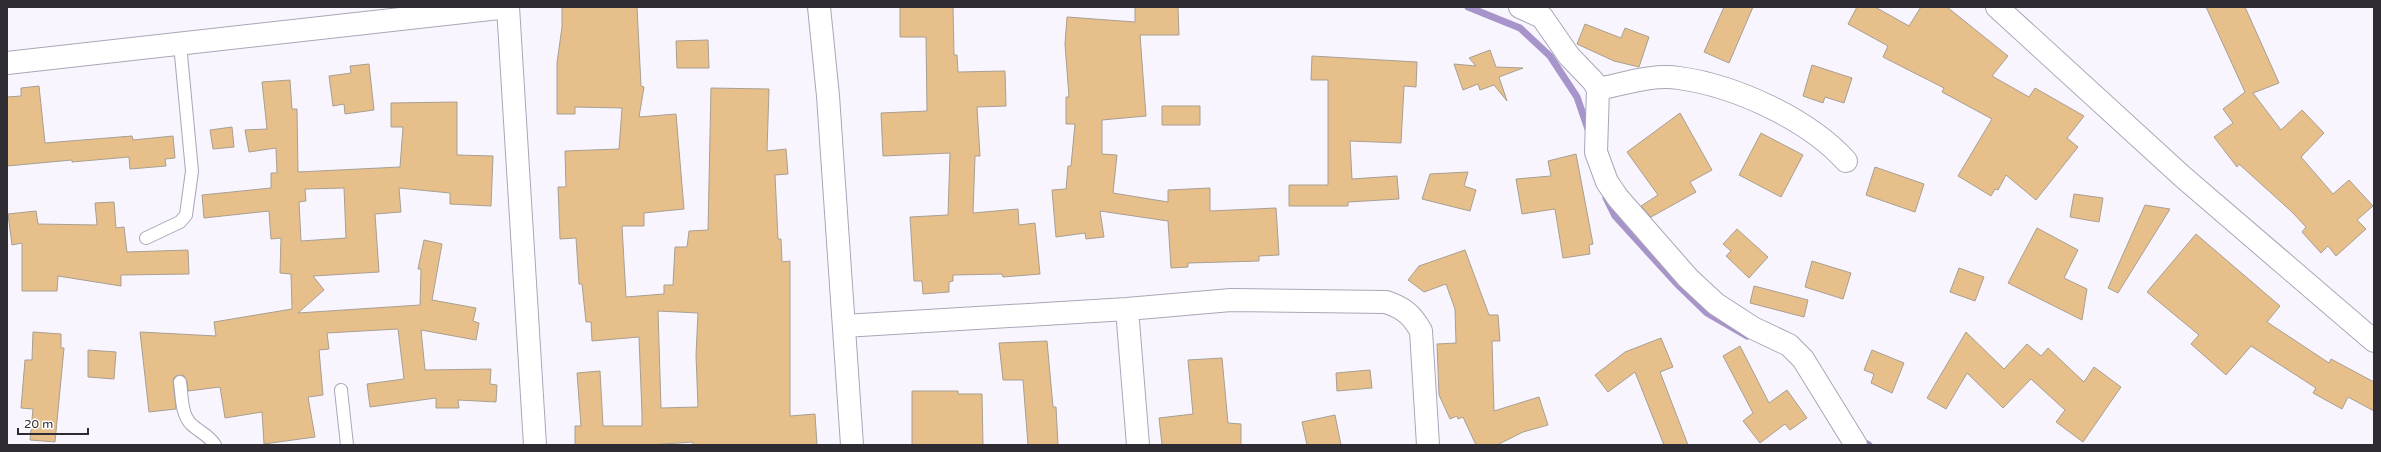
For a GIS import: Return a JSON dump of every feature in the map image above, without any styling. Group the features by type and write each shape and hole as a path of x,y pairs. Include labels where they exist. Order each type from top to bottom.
{"street":[{"path":"7,63 508,7 535,445"},
{"path":"819,7 828,96 852,445"},
{"path":"1520,7 1542,17 1569,56 1593,81 1598,89 1596,152 1607,182 1618,198 1688,278 1716,304 1753,328 1789,345 1803,359 1856,445"},
{"path":"1997,7 2183,177 2374,341"},
{"path":"1598,89 1648,78 1679,78 1731,92 1789,116 1832,146 1846,162"},
{"path":"844,326 1127,309 1231,300 1386,302 1401,307 1413,317 1420,331 1428,445"},
{"path":"1127,309 1138,445"}],"lane":[{"path":"146,238 180,222 186,215 192,171 180,44"},
{"path":"180,382 185,414 190,423 208,436 215,445"},
{"path":"341,390 348,445"}],"building":[{"path":"562,7 637,7 641,86 644,87 639,117 676,114 684,209 644,213 644,226 622,226 626,297 664,294 664,285 673,285 675,247 687,247 689,231 708,230 711,88 769,89 767,151 786,149 788,174 775,175 778,239 781,239 782,262 790,261 790,416 815,414 817,445 693,445 693,442 649,445 575,445 575,426 581,426 577,373 600,371 603,426 642,426 642,414 639,337 592,341 591,322 586,322 582,284 579,284 576,238 560,239 558,187 566,187 565,151 619,149 622,108 575,107 575,114 557,114 557,63 562,27","holes":["658,311 698,313 696,355 698,407 661,408"]},
{"path":"900,7 953,7 954,55 957,55 958,72 1005,71 1006,106 977,107 980,156 975,156 973,213 1018,209 1019,225 1035,223 1040,274 1003,277 1002,274 953,275 953,281 949,282 949,292 923,294 922,281 914,281 910,217 948,215 950,153 883,156 881,113 927,111 926,37 900,37"},
{"path":"1135,7 1178,7 1179,35 1140,35 1146,116 1102,120 1102,154 1117,155 1113,193 1168,202 1168,190 1210,188 1210,211 1276,208 1279,255 1259,256 1259,261 1188,263 1188,267 1171,268 1168,221 1100,211 1104,237 1086,239 1085,233 1056,237 1052,190 1066,189 1068,166 1071,166 1075,124 1066,124 1066,97 1069,97 1065,44 1067,17 1135,22"},
{"path":"1724,7 1753,7 1729,63 1704,52"},
{"path":"1857,7 1875,7 1909,26 1921,7 1947,7 2008,56 1992,76 2029,97 2035,88 2084,116 2067,138 2078,147 2036,200 2006,175 1998,190 1995,189 1991,196 1958,176 1992,119 1942,92 1944,88 1883,57 1888,46 1848,24"},
{"path":"2206,7 2245,7 2279,83 2253,93 2281,130 2302,110 2324,133 2301,157 2333,194 2349,180 2373,206 2357,220 2366,229 2336,256 2328,246 2321,253 2302,232 2306,227 2292,212 2239,164 2237,167 2214,137 2233,123 2223,109 2245,92"},
{"path":"1585,24 1621,38 1625,28 1649,37 1639,67 1614,61 1577,44"},
{"path":"708,40 709,68 677,68 676,41"},
{"path":"1490,50 1496,67 1523,68 1499,77 1507,101 1494,85 1480,90 1478,84 1463,90 1454,64 1476,66 1469,58"},
{"path":"1312,56 1417,62 1416,87 1404,86 1401,143 1350,141 1352,179 1397,176 1399,199 1348,202 1348,206 1289,206 1289,185 1328,185 1328,80 1311,80"},
{"path":"369,64 374,110 345,114 344,104 333,106 329,76 351,73 350,66"},
{"path":"1812,65 1852,78 1844,103 1825,97 1823,103 1803,96"},
{"path":"290,80 292,109 297,109 298,172 400,167 403,127 391,127 391,103 457,102 457,155 493,156 491,206 450,204 450,193 399,188 401,212 375,214 379,272 313,276 324,290 298,313 420,305 421,269 418,269 424,240 442,244 432,300 476,308 473,321 479,323 476,340 421,330 425,370 491,369 490,384 497,385 496,402 458,400 459,408 436,408 436,398 370,407 367,384 404,379 398,329 327,333 329,349 319,350 323,395 308,397 315,437 264,444 262,412 225,418 220,387 188,391 187,381 183,375 176,376 173,379 176,409 149,412 140,332 216,336 214,322 292,309 291,274 280,273 281,238 271,239 269,211 204,218 202,195 271,188 271,173 277,173 276,148 249,152 245,130 267,129 262,82","holes":["344,188 346,238 301,241 299,202 306,201 305,189"]},
{"path":"39,86 45,143 132,136 133,140 173,136 175,158 165,159 166,166 130,169 129,157 72,162 72,160 7,166 7,97 21,96 21,88"},
{"path":"1162,106 1200,106 1200,125 1162,125"},
{"path":"1680,113 1712,170 1690,182 1696,192 1651,217 1641,206 1658,195 1627,152"},
{"path":"232,127 234,147 213,149 210,130"},
{"path":"1761,133 1803,155 1781,197 1739,175"},
{"path":"1576,154 1593,244 1589,245 1590,254 1563,258 1555,209 1522,214 1516,179 1551,176 1548,161"},
{"path":"1875,167 1924,184 1915,212 1866,195"},
{"path":"1468,172 1464,186 1476,190 1470,211 1422,199 1430,174"},
{"path":"2074,194 2103,198 2099,222 2070,217"},
{"path":"114,202 116,228 124,227 127,252 188,250 189,274 121,275 121,286 58,276 57,291 22,291 22,243 12,245 8,214 36,211 38,224 97,225 95,203"},
{"path":"2145,205 2170,209 2118,293 2108,288"},
{"path":"2037,228 2078,250 2064,278 2087,289 2082,320 2008,283"},
{"path":"1737,229 1768,257 1749,278 1726,256 1731,251 1723,244"},
{"path":"2196,234 2280,306 2267,322 2329,363 2331,359 2374,382 2374,411 2348,397 2342,409 2313,393 2316,388 2251,346 2226,375 2191,344 2199,335 2147,292"},
{"path":"1465,250 1489,315 1498,315 1500,341 1492,341 1494,411 1539,397 1548,425 1523,432 1497,445 1476,445 1463,417 1458,419 1457,416 1450,419 1439,395 1437,344 1456,343 1455,309 1446,284 1424,292 1408,280 1419,266"},
{"path":"1812,261 1851,273 1843,299 1805,287"},
{"path":"1959,268 1984,277 1975,301 1950,292"},
{"path":"1754,286 1808,300 1804,317 1750,303"},
{"path":"33,332 61,334 61,348 64,348 55,442 30,440 33,409 21,408 25,360 32,360"},
{"path":"1966,332 2004,369 2027,344 2041,356 2048,348 2084,382 2094,367 2121,387 2083,442 2056,422 2065,410 2031,379 2003,408 1967,373 1946,409 1927,398"},
{"path":"1661,338 1673,367 1660,372 1688,445 1664,445 1635,372 1608,392 1595,375 1625,352"},
{"path":"1047,341 1053,407 1056,407 1058,445 1028,445 1023,380 1003,380 999,343"},
{"path":"1740,346 1769,403 1787,390 1807,418 1790,430 1785,424 1760,443 1743,421 1753,413 1723,356"},
{"path":"88,350 116,352 114,379 88,377"},
{"path":"1872,350 1904,363 1892,393 1871,383 1874,374 1864,370"},
{"path":"1222,358 1228,423 1241,424 1241,445 1162,445 1159,418 1193,414 1188,360"},
{"path":"1370,370 1372,388 1337,391 1336,373"},
{"path":"912,391 958,391 958,394 982,394 983,445 912,445"},
{"path":"1335,415 1341,445 1307,445 1302,422"}],"waterway":[{"path":"1468,7 1520,28 1550,56 1577,97 1589,132"},
{"path":"1606,198 1615,216 1677,284 1707,313 1747,336"},
{"path":"1858,439 1869,445"}]}
